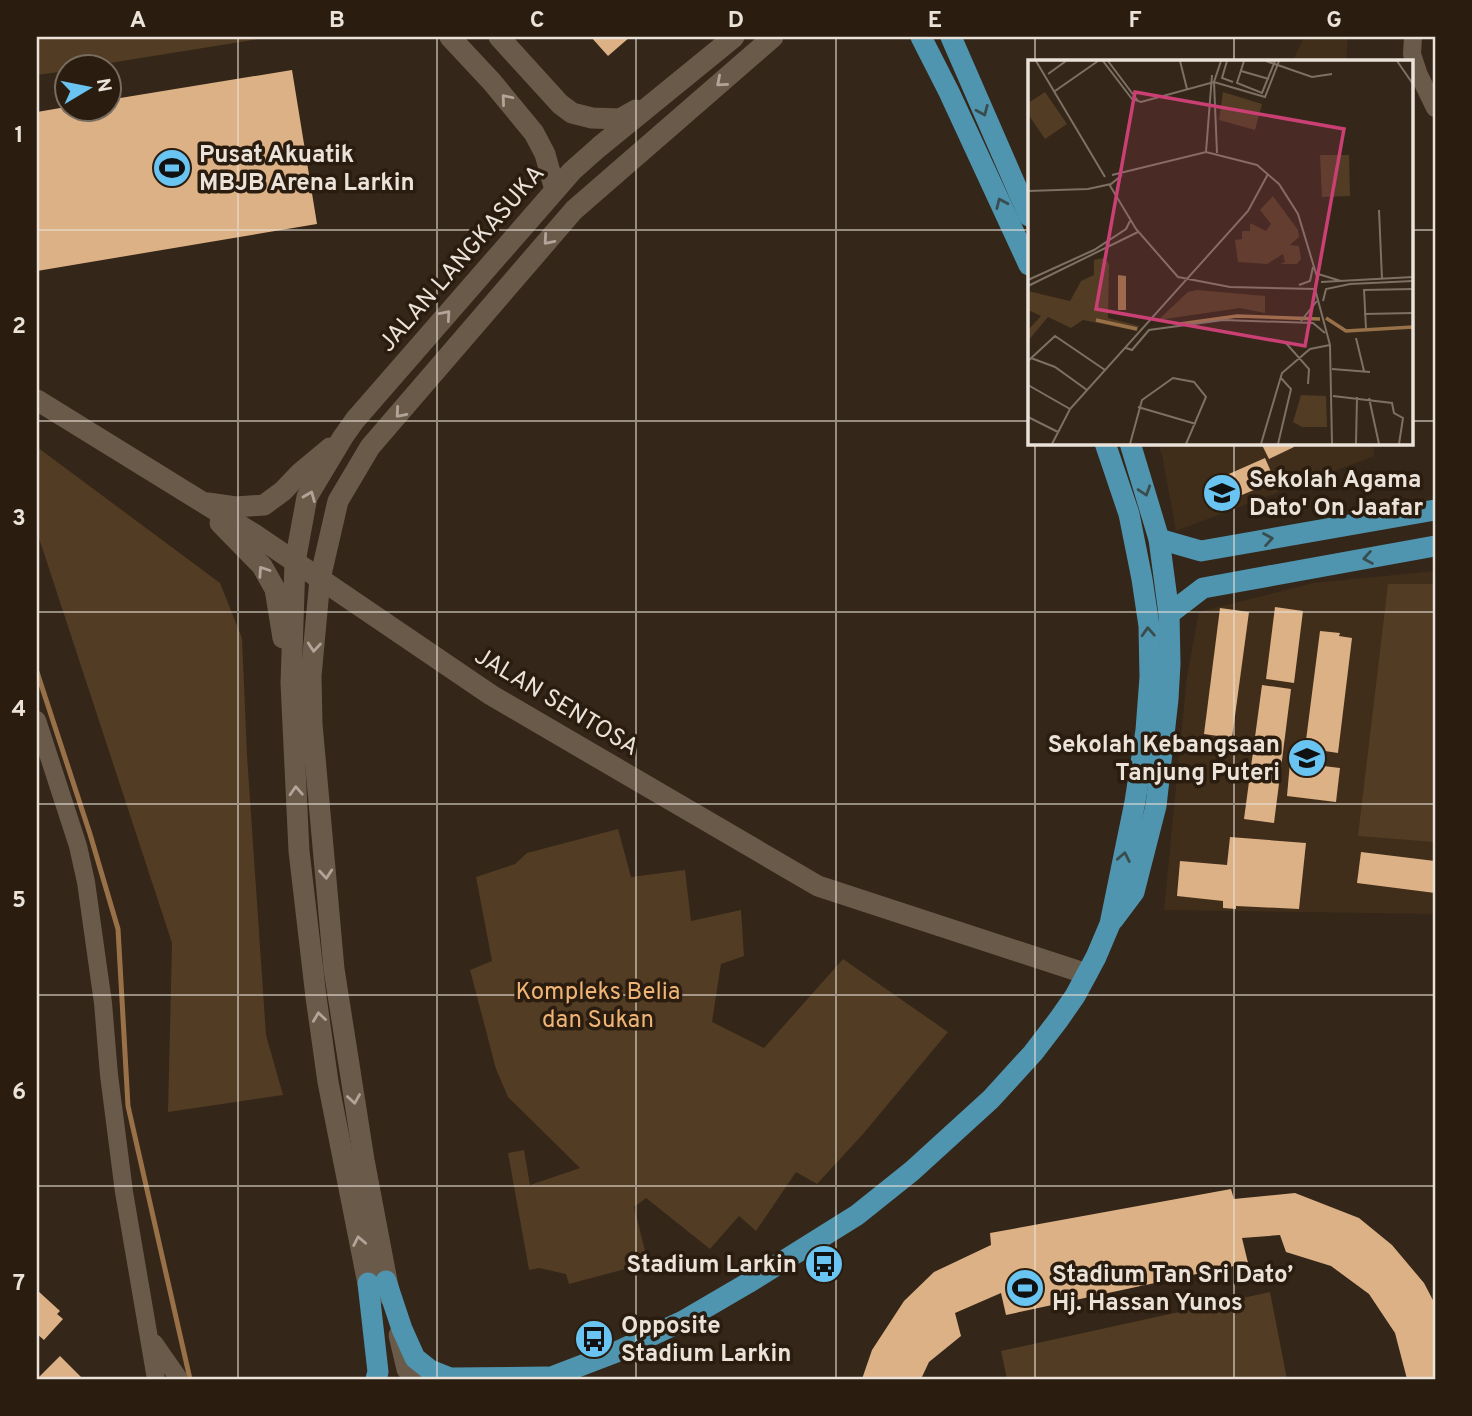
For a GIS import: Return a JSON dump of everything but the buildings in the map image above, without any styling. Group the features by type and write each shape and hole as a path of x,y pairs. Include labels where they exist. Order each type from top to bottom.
{"main road":[{"path":"450,37 534,133 545,154 555,190"},
{"path":"499,37 560,104 572,113 592,118 620,119 665,94"},
{"name":"JALAN LANGKASUKA","path":"291,683 295,562 307,497 343,437 572,171 734,37"},
{"path":"389,1379 363,1160 334,969 312,724 311,676 320,579 338,501 370,447 574,210 773,37"},
{"path":"921,37 1028,263"},
{"path":"951,37 1028,214"},
{"name":"JALAN SENTOSA","path":"37,400 254,534 491,695 818,886 1087,974"},
{"path":"200,501 236,507 264,505 343,437"},
{"path":"1105,444 1129,514 1142,579 1149,626 1150,677 1136,802 1110,924"},
{"path":"377,1282 415,1358 430,1370 450,1378 546,1378 614,1353 683,1321 857,1215 912,1171 991,1099 1032,1054 1059,1019 1087,974 1110,924 1134,892 1156,806 1168,699 1169,614 1159,539 1130,444"},
{"path":"200,501 262,566 275,589 291,683 299,851 328,1082 377,1282 407,1370 414,1379"},
{"path":"1159,539 1201,551 1435,510"},
{"path":"1169,614 1203,588 1435,546"},
{"path":"376,1379 377,1282"}],"street":[{"path":"1413,37 1412,54 1435,107"},
{"path":"37,720 78,846 86,882 103,1003 124,1192 156,1379"},
{"path":"150,1337 179,1379"}],"shaded area":[{"path":"1304,37 1348,37 1346,60 1293,60"},
{"name":"Sekolah Agama Dato' On Jaafar","path":"1157,444 1373,444 1374,456 1176,531 1162,455"},
{"name":"Sekolah Kebangsaan Tanjung Puteri","path":"1435,571 1435,914 1164,910 1187,676 1199,612 1313,583"}],"green space":[{"path":"37,37 271,37 122,61 122,52 52,52 52,73 37,75"},
{"path":"37,447 220,583 242,638 266,1035 283,1095 168,1112 172,943 37,532"},
{"path":"1388,584 1435,584 1435,842 1358,836"},
{"name":"Kompleks Belia dan Sukan","path":"618,829 631,877 685,870 691,921 741,910 744,956 721,964 712,1022 764,1048 843,959 948,1032 863,1134 817,1184 796,1172 756,1231 739,1216 710,1249 646,1198 634,1207 648,1263 569,1284 566,1274 539,1268 529,1270 508,1153 524,1150 530,1185 580,1168 508,1097 496,1069 470,970 492,961 476,877 515,864 527,853"},
{"path":"1270,1292 1287,1379 1007,1379 1001,1351"}],"waterway":[{"path":"37,672 118,929 128,1106 190,1379"}],"place":[{"name":"Pusat Akuatik MBJB Arena Larkin","path":"172,168"},
{"name":"Sekolah Agama Dato' On Jaafar","path":"1222,493"},
{"name":"Sekolah Kebangsaan Tanjung Puteri","path":"1307,758"},
{"name":"Stadium Larkin","path":"824,1264"},
{"name":"Stadium Tan Sri Dato’ Hj. Hassan Yunos","path":"1025,1288"},
{"name":"Opposite Stadium Larkin","path":"594,1339"}]}
